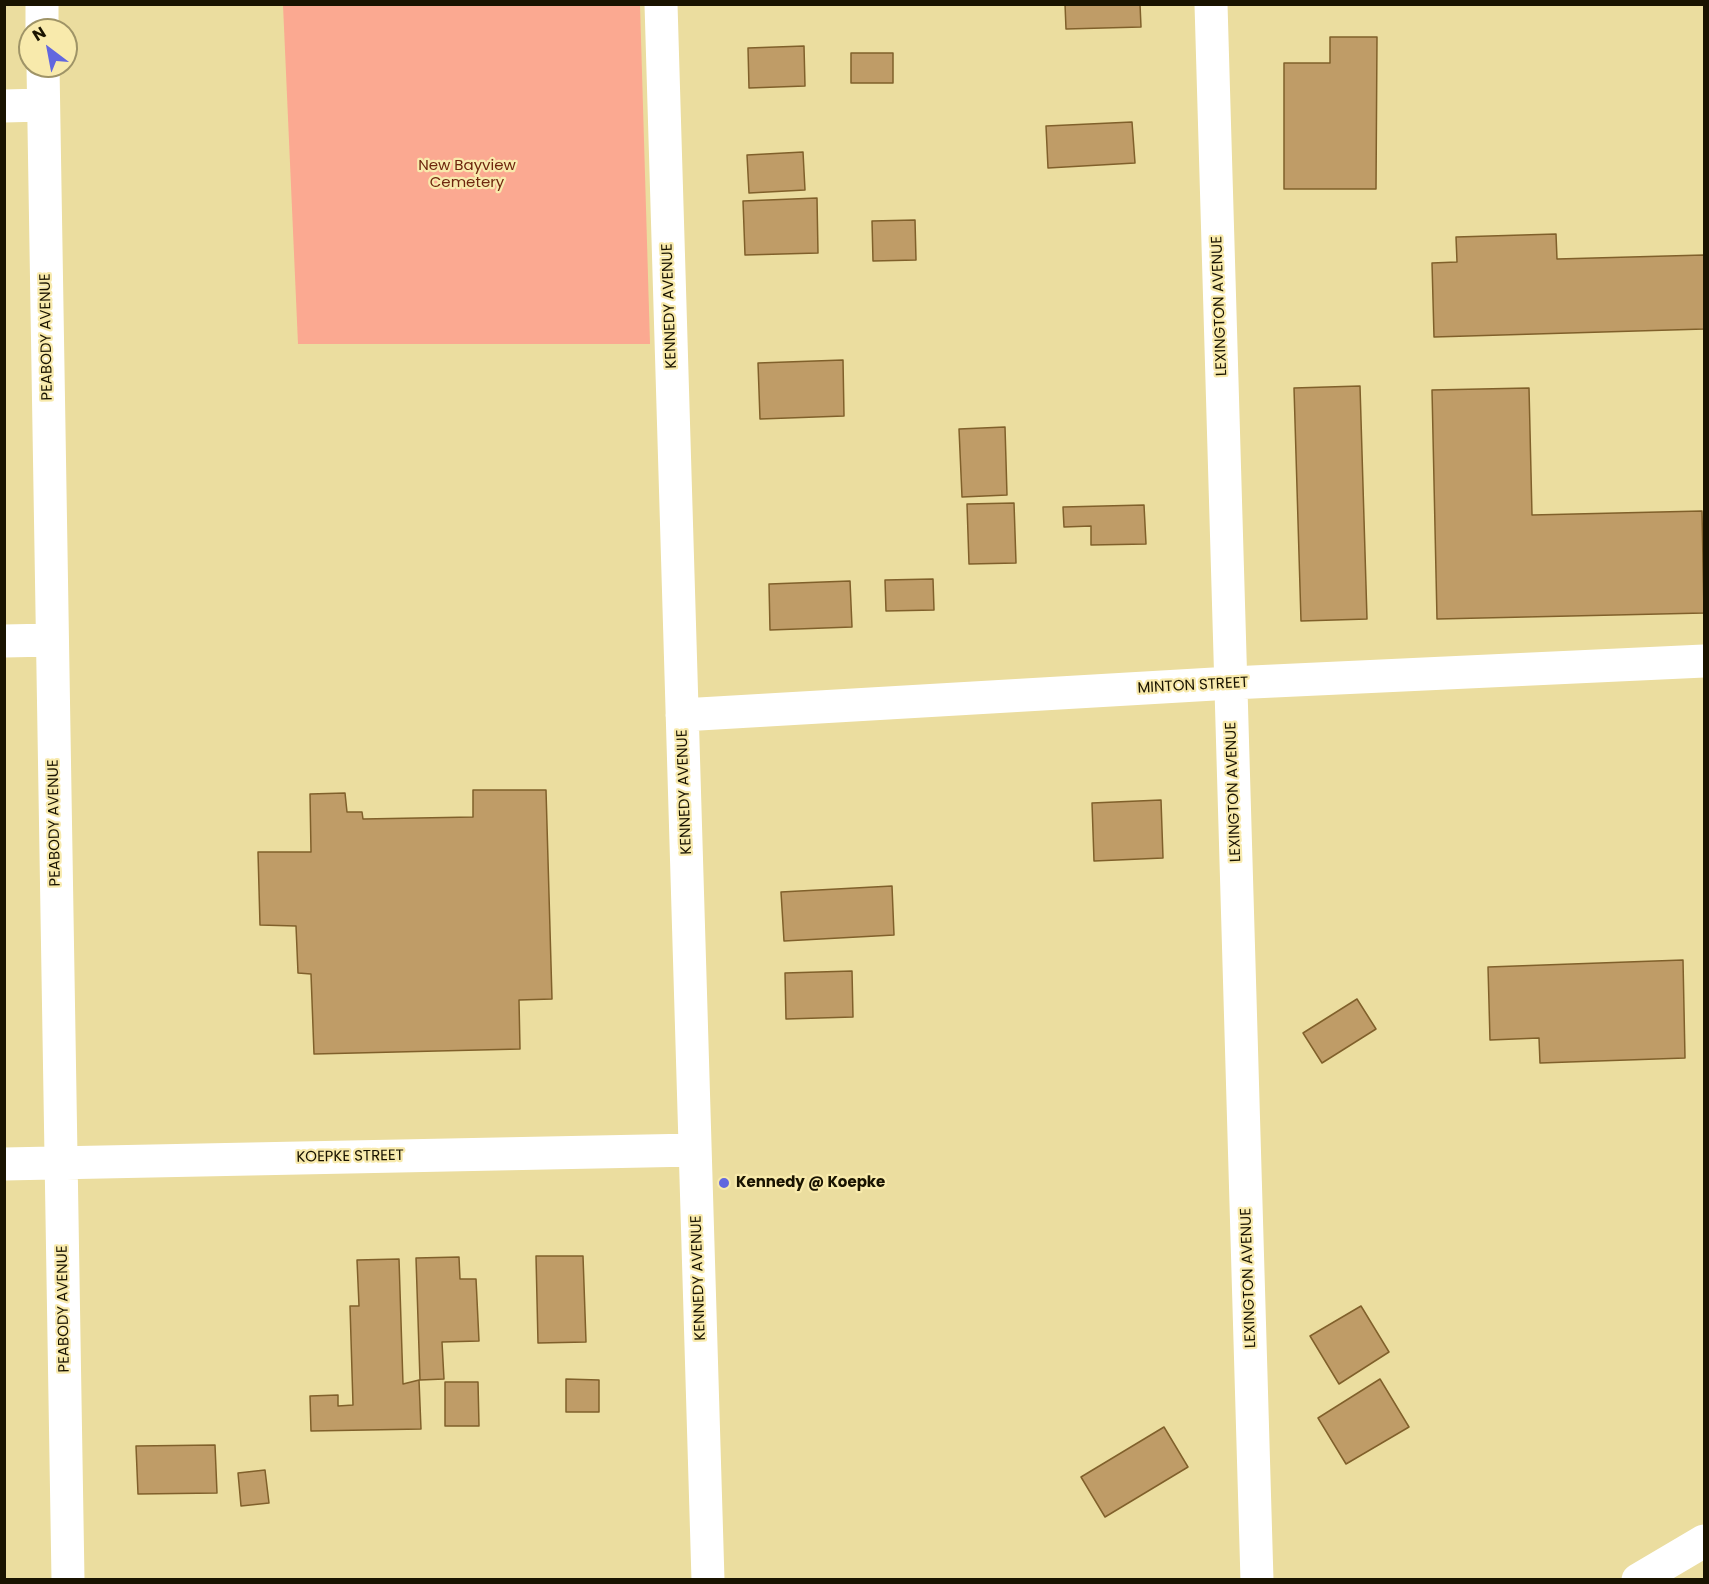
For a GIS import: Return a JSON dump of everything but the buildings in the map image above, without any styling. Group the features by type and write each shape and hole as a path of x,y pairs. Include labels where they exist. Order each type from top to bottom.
{"street":[{"name":"KENNEDY AVENUE","path":"661,4 708,1580"},
{"name":"LEXINGTON AVENUE","path":"1211,4 1257,1580"},
{"name":"PEABODY AVENUE","path":"43,78 68,1580"},
{"path":"4,106 43,105"},
{"path":"4,641 52,640"},
{"name":"MINTON STREET","path":"682,715 1231,683 1704,661"},
{"name":"KOEPKE STREET","path":"4,1164 695,1150"},
{"path":"1638,1580 1704,1541"}],"green space":[{"name":"New Bayview Cemetery","path":"283,5 640,5 650,344 298,344"}],"place":[{"name":"Kennedy @ Koepke","path":"724,1183"}]}
